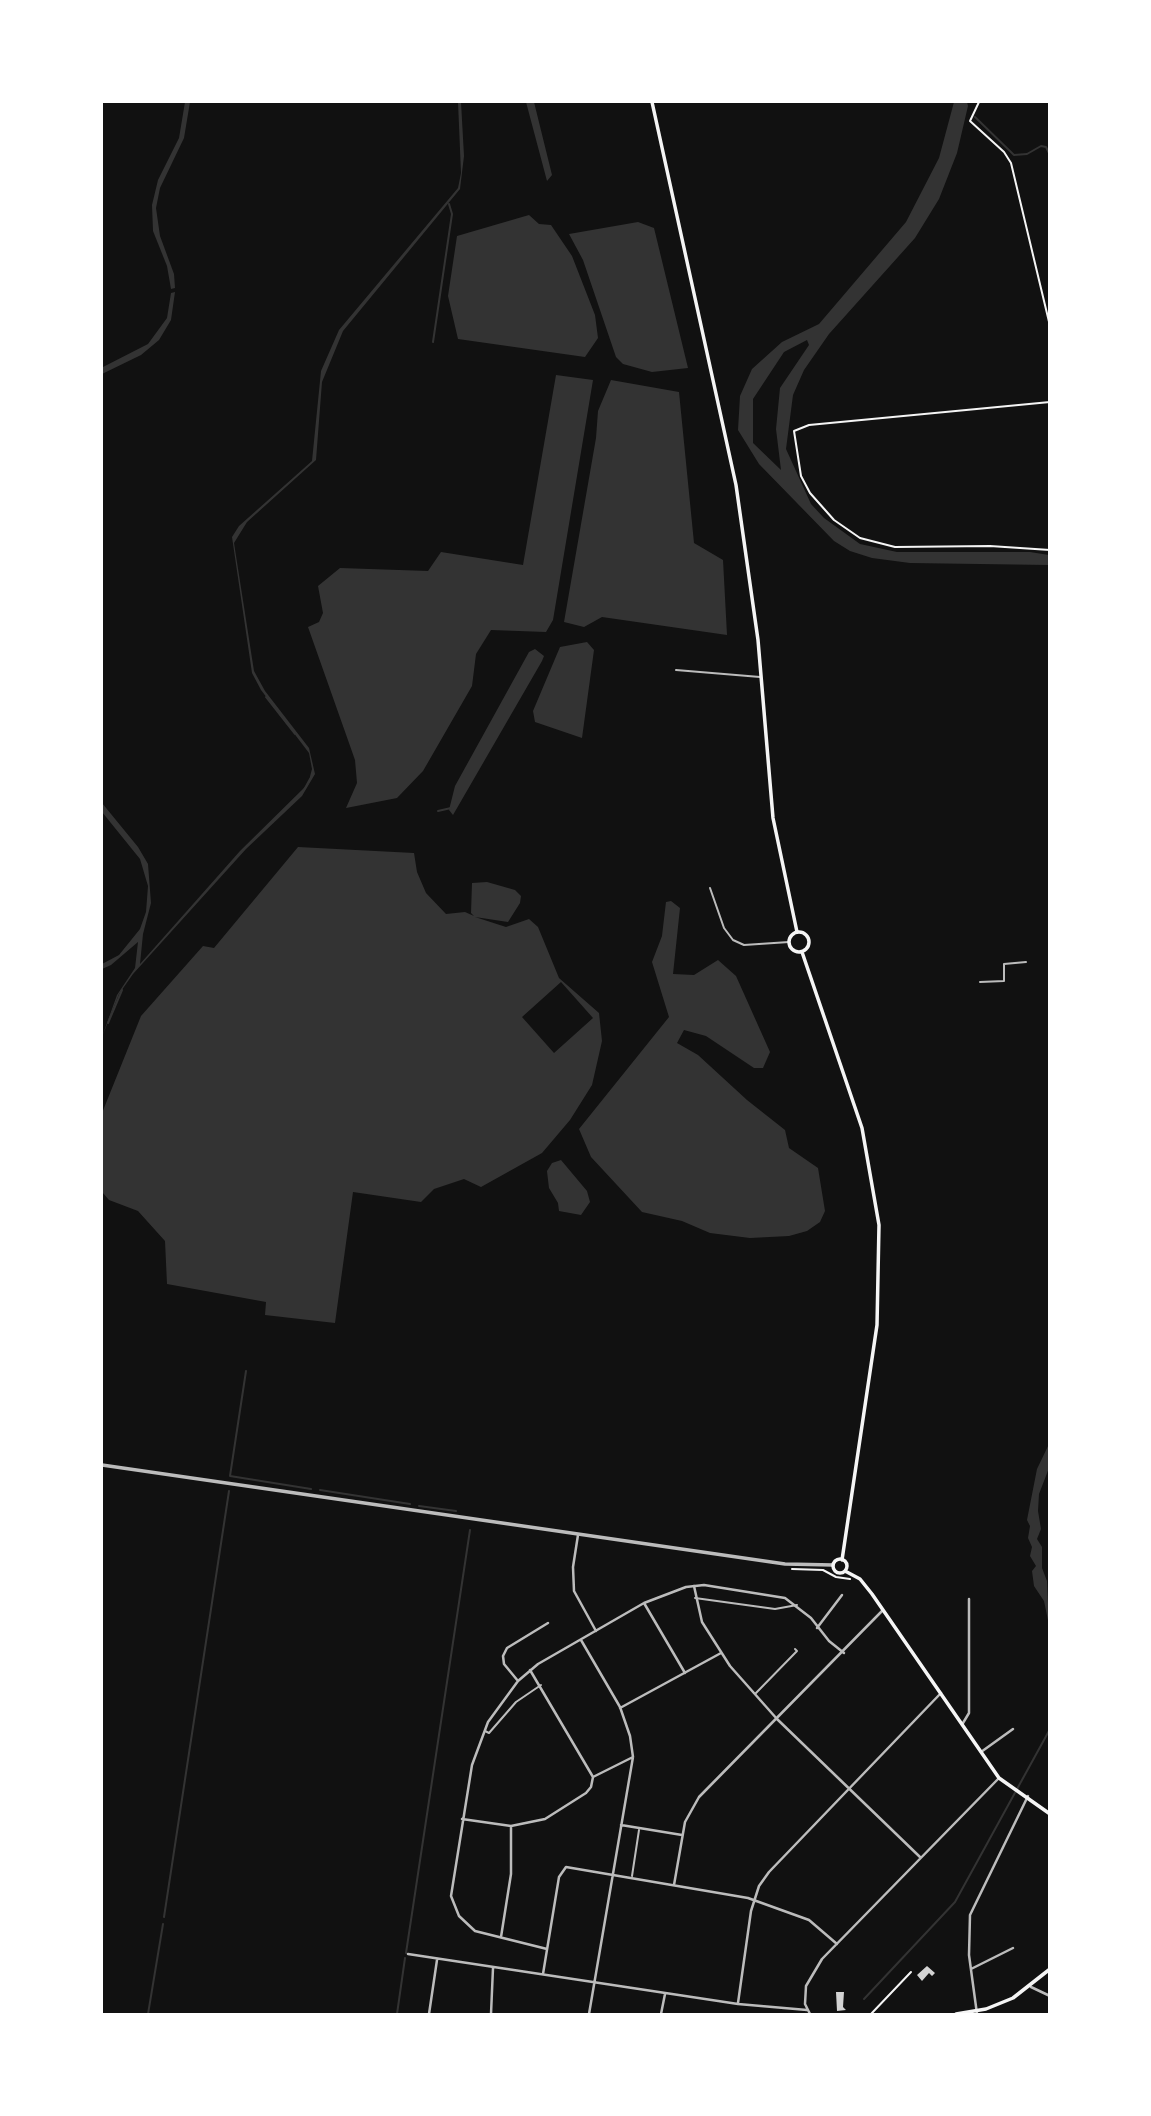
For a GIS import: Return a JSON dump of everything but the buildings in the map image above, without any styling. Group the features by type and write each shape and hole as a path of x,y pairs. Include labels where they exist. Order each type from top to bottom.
{"main road":[{"path":"652,102 727,435 747,553 773,818 796,932 789,943 793,950 802,952 807,949 810,940 805,933 796,932"},
{"path":"802,952 864,1136 879,1225 877,1325 842,1560"},
{"path":"845,1571 847,1564 836,1560 833,1566 838,1573 845,1571 860,1579 999,1778 1028,1796 1049,1814"},
{"path":"956,2014 978,2013 1013,1998 1031,1987 1049,1969"}],"street":[{"path":"102,1465 785,1564 833,1566"},
{"path":"578,1533 573,1567 574,1591 596,1631"},
{"path":"547,1950 501,1939 469,1927 453,1903 452,1876 472,1765 484,1730 496,1707 518,1681 530,1670 644,1603 671,1591 694,1586 785,1598 797,1605 844,1653"},
{"path":"694,1586 702,1622 721,1653 754,1694 920,1857"},
{"path":"817,1628 842,1595"},
{"path":"963,1723 969,1713 969,1599"},
{"path":"644,1603 685,1674"},
{"path":"674,1885 685,1822 699,1797 883,1611"},
{"path":"518,1681 505,1664 503,1656 507,1648 548,1623"},
{"path":"581,1640 621,1708 633,1757 589,2014"},
{"path":"621,1708 721,1653"},
{"path":"462,1819 511,1826 545,1819 591,1787 593,1777 530,1670"},
{"path":"738,2004 754,1900 768,1872 942,1693"},
{"path":"981,1752 1013,1729"},
{"path":"593,1777 633,1757"},
{"path":"408,1954 808,2013 804,1997 808,1979 837,1944 999,1778"},
{"path":"978,2013 968,1936 972,1908 1028,1796"},
{"path":"621,1825 682,1835"},
{"path":"501,1939 511,1874 511,1826"},
{"path":"543,1974 562,1867 717,1891 754,1900 809,1920 837,1944"},
{"path":"971,1969 1013,1948"},
{"path":"429,2014 437,1960"},
{"path":"491,2014 493,1968"},
{"path":"1031,1987 1049,1996"},
{"path":"662,2014 665,1992"}],"lane":[{"path":"676,670 761,677"},
{"path":"710,888 724,928 733,940 744,946 789,943"},
{"path":"980,982 1004,981 1004,964 1026,962"},
{"path":"695,1598 775,1609 797,1605"},
{"path":"754,1694 797,1651 795,1649"},
{"path":"484,1730 489,1733 516,1703 541,1685"},
{"path":"631,1877 639,1828"}],"path":[{"path":"979,102 970,121 1011,163 1049,326"},
{"path":"1049,402 802,426 794,429 794,443 801,476 818,506 850,532 871,542 895,547 990,546 1049,550"},
{"path":"846,1578 856,1583"},
{"path":"871,2014 911,1972"}],"shaded area":[{"path":"185,102 190,102 184,138 160,188 156,208 160,236 174,274 175,288 171,289 167,266 153,231 152,205 158,180 179,138"},
{"path":"458,102 461,102 464,156 460,189 343,331 322,382 316,460 247,522 234,543 254,671 265,691 309,748 315,774 302,796 246,849 133,974 119,994 102,1037 117,995 135,968 138,942 111,965 102,969 102,964 119,955 140,929 146,912 148,886 140,859 102,812 102,803 138,847 148,864 151,903 143,934 140,964 240,851 308,784 312,769 309,753 261,690 252,673 232,537 239,526 312,461 321,371 339,330 458,188 461,173"},
{"path":"526,102 534,102 552,175 547,181"},
{"path":"954,102 967,102 957,153 939,199 915,238 829,334 804,370 793,395 786,449 811,504 824,518 860,544 897,552 1030,552 1049,555 1049,565 910,563 872,558 850,551 834,541 759,464 738,430 740,396 752,369 782,342 819,324 906,222 939,158","holes":["807,340 809,345 780,388 776,429 781,470 753,443 753,399 784,352"]},
{"path":"529,215 539,224 551,225 572,256 595,315 598,338 585,357 458,339 448,296 457,236"},
{"path":"638,222 654,228 688,368 652,372 623,364 616,357 583,260 569,234"},
{"path":"175,292 171,320 159,340 141,355 102,374 103,367 148,344 167,318 171,293"},
{"path":"556,375 593,380 553,620 546,632 491,630 476,654 472,686 423,771 397,798 346,808 357,783 355,760 308,627 319,622 323,613 318,586 340,568 428,571 441,552 523,565"},
{"path":"611,380 679,392 694,543 723,560 727,635 602,617 584,627 564,622 596,438 598,411"},
{"path":"587,642 594,650 582,738 535,722 533,711 560,647"},
{"path":"535,649 544,656 542,661 453,815 449,810 455,786 529,652"},
{"path":"298,847 414,853 417,872 426,893 446,914 465,912 474,916 471,913 472,883 487,882 515,890 521,896 520,903 508,922 475,917 506,927 529,919 538,927 559,978 599,1013 602,1041 592,1085 570,1120 542,1153 481,1187 464,1179 434,1189 421,1202 353,1192 335,1323 265,1315 266,1302 167,1284 165,1241 138,1211 109,1200 102,1192 102,1113 141,1016 203,946 214,948","holes":["561,982 593,1018 554,1053 522,1017"]},
{"path":"671,901 680,908 673,974 694,975 718,960 736,976 770,1052 763,1068 754,1068 706,1036 684,1030 677,1043 698,1055 785,1130 789,1148 818,1168 825,1211 820,1222 807,1231 789,1236 750,1238 710,1233 682,1221 642,1212 591,1157 579,1129 669,1017 652,962 662,936 666,902"},
{"path":"561,1160 587,1191 590,1202 581,1215 559,1211 558,1203 549,1188 547,1171 552,1163"},
{"path":"1049,1444 1049,1468 1039,1494 1041,1529 1037,1539 1042,1547 1042,1568 1047,1581 1049,1625 1044,1601 1034,1586 1032,1571 1036,1566 1030,1556 1032,1547 1028,1538 1030,1526 1027,1520 1037,1469"}],"waterway":[{"path":"975,117 1014,155 1027,154 1041,146 1046,147 1050,155"},
{"path":"433,342 452,214 449,204"},
{"path":"266,697 295,734"},
{"path":"304,790 310,779"},
{"path":"438,811 451,808"},
{"path":"108,1023 122,990"},
{"path":"246,1371 230,1476 311,1489"},
{"path":"320,1490 410,1504"},
{"path":"164,1917 229,1491"},
{"path":"419,1506 456,1511"},
{"path":"406,1953 470,1530"},
{"path":"864,1999 955,1902 1050,1729"},
{"path":"148,2014 163,1924"},
{"path":"397,2014 405,1958"}]}
